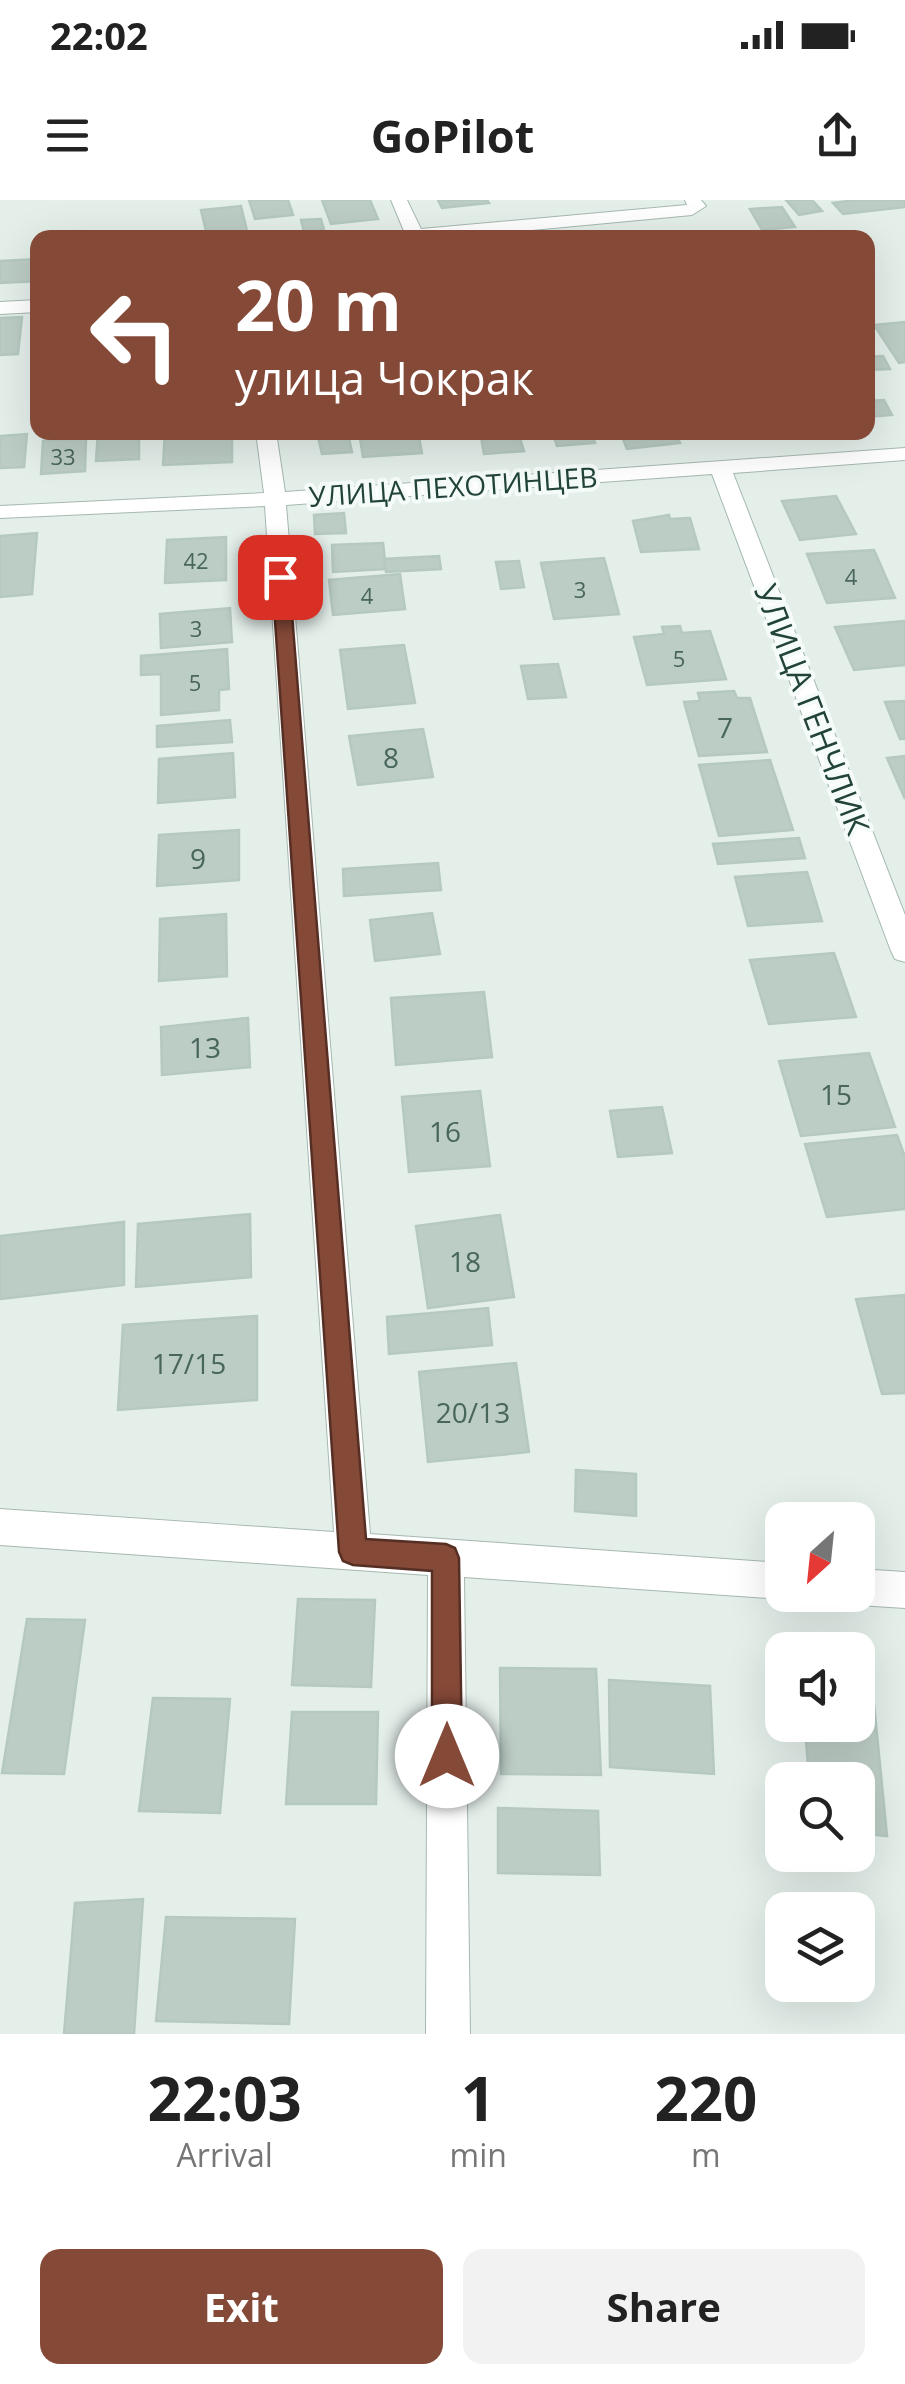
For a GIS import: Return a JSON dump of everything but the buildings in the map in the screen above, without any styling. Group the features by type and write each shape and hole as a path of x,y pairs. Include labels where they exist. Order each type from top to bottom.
{"street":[{"path":"399,200 412,230"},
{"path":"460,230 692,210 696,206 693,200"},
{"path":"0,308 30,306"},
{"path":"267,440 275,499 353,1552"},
{"name":"УЛИЦА ПЕХОТИНЦЕВ","path":"0,512 275,499 905,454"},
{"name":"УЛИЦА ГЕНЧЛИК","path":"720,467 905,951"},
{"path":"0,1527 765,1581"},
{"path":"446,1558 448,2034"},
{"path":"875,1588 905,1590"}],"route":[{"path":"280,577 353,1552 446,1558 447,1756"}]}
